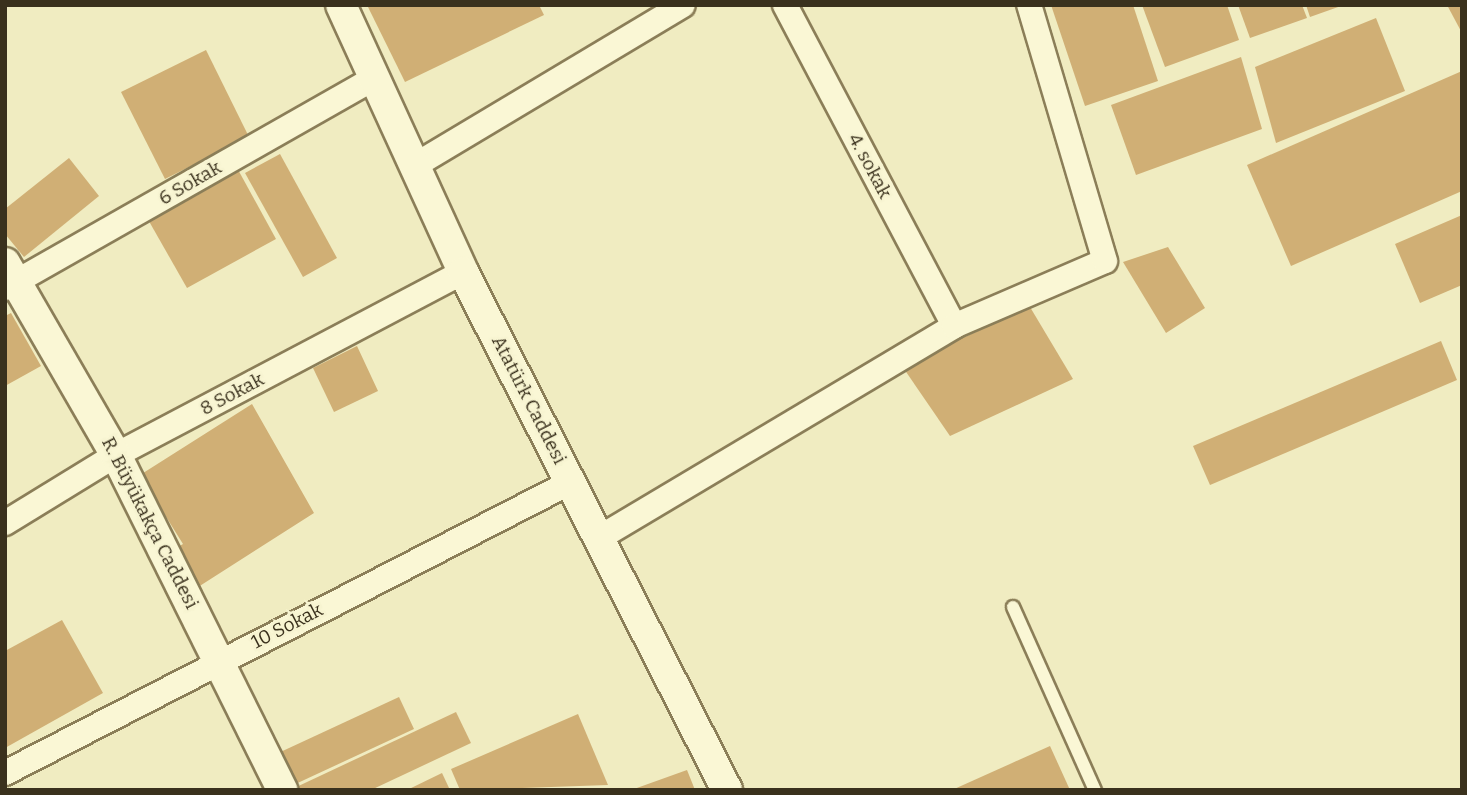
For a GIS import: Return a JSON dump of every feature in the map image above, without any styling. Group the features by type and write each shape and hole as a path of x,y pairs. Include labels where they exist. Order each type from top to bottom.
{"street":[{"name":"Atatürk Caddesi","path":"341,5 463,272 727,790"},
{"path":"414,166 682,5"},
{"name":"4. sokak","path":"785,5 954,326"},
{"path":"599,538 954,326 1105,261 1029,5"},
{"name":"6 Sokak","path":"9,277 374,78"},
{"name":"8 Sokak","path":"5,523 116,456 463,272"},
{"name":"R. Büyükakça Caddesi","path":"9,277 116,456 220,659 282,790"},
{"name":"10 Sokak","path":"5,773 220,659 571,482"}],"lane":[{"path":"1013,607 1094,790"}],"building":[{"path":"367,5 539,5 544,15 405,82"},
{"path":"1051,5 1133,5 1158,81 1085,106"},
{"path":"1142,5 1227,5 1239,40 1165,67"},
{"path":"1238,5 1302,5 1307,18 1250,38"},
{"path":"1306,5 1341,5 1341,6 1310,17"},
{"path":"1447,5 1462,5 1462,33"},
{"path":"1376,18 1405,91 1276,143 1255,67"},
{"path":"206,50 249,137 165,179 121,92"},
{"path":"1241,57 1262,129 1136,175 1111,105"},
{"path":"1462,71 1462,191 1291,266 1247,165"},
{"path":"280,154 337,258 303,277 245,173"},
{"path":"69,158 99,196 24,257 5,234 5,209"},
{"path":"236,166 276,239 187,288 146,216"},
{"path":"1462,215 1462,285 1420,303 1395,244"},
{"path":"1168,247 1205,308 1166,333 1123,262"},
{"path":"1030,307 1073,379 950,436 902,366"},
{"path":"11,313 41,366 5,386 5,316"},
{"path":"1441,341 1457,380 1210,485 1193,446"},
{"path":"357,346 378,391 334,412 313,368"},
{"path":"252,404 314,513 195,589 171,551 183,544 140,475"},
{"path":"62,620 103,693 5,748 5,651"},
{"path":"399,697 414,729 289,787 274,755"},
{"path":"456,712 471,743 371,790 290,790"},
{"path":"578,714 608,785 460,790 451,769"},
{"path":"1050,746 1070,790 952,790"},
{"path":"687,770 695,790 634,790 634,789"},
{"path":"442,773 450,790 407,790"}]}
